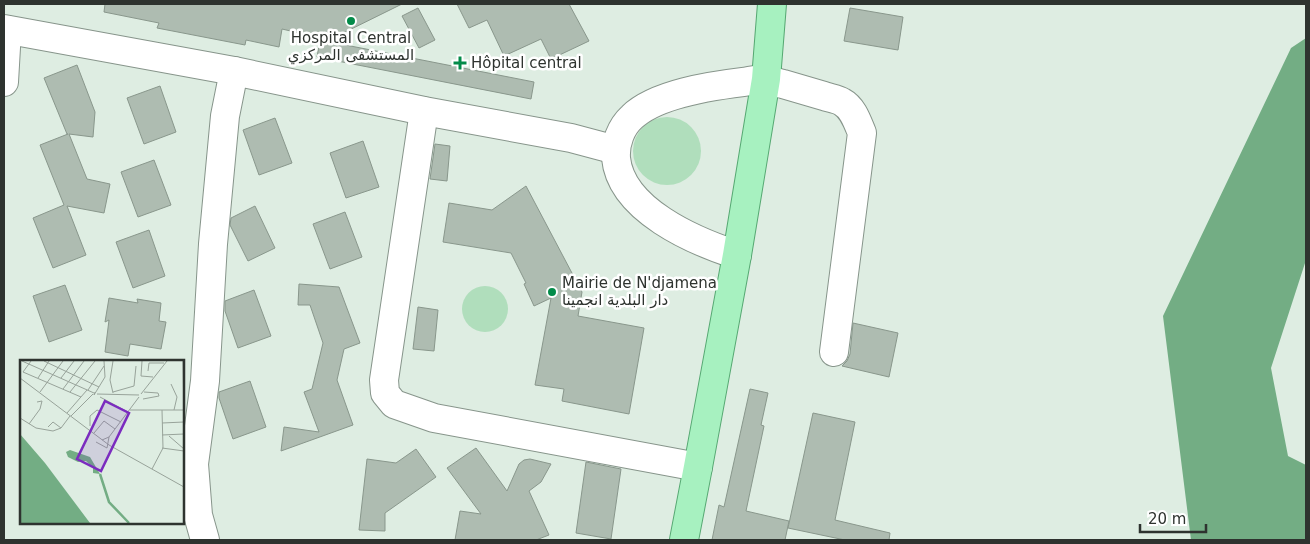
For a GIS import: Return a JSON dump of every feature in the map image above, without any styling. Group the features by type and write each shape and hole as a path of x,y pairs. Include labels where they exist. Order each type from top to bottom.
{"main road":[{"path":"684,540 737,255 766,79 772,4"}],"street":[{"path":"4,82 6,30 234,71 424,111 571,138 616,150"},
{"path":"204,540 198,515 194,464 205,381 213,244 225,116 234,71"},
{"path":"737,255 710,246 655,216 642,206 626,187 617,165 617,141 626,124 632,116 670,96 727,84 766,79 842,102 854,113 862,133 834,352"},
{"path":"424,111 384,380 385,392 389,398 394,404 434,418 698,467"}],"shaded area":[{"path":"1306,38 1306,260 1271,368 1288,456 1306,465 1306,540 1191,540 1163,316 1291,48"},
{"path":"667,117 680,120 691,127 698,138 701,151 698,164 691,175 680,182 667,185 654,182 643,175 636,164 633,151 636,138 643,127 654,120"},
{"path":"490,286 494,287 504,296 507,300 507,318 498,328 490,332 480,332 472,328 463,318 462,304 466,296 476,287"}],"building":[{"path":"105,4 402,4 329,40 282,29 279,47 246,40 245,45 157,28 159,23 104,12"},
{"path":"457,4 569,4 589,41 551,59 541,39 504,56 487,20 469,28"},
{"path":"418,8 435,40 419,48 402,16"},
{"path":"850,8 903,17 898,50 844,41"},
{"path":"320,40 534,82 531,99 317,57"},
{"path":"77,65 95,112 93,137 69,134 87,179 110,184 104,213 67,206 86,255 53,268 33,218 64,205 40,145 68,134 44,78"},
{"path":"160,86 176,132 144,144 127,98"},
{"path":"275,118 292,163 259,175 243,130"},
{"path":"363,141 379,187 346,198 330,153"},
{"path":"435,144 450,146 447,181 430,179"},
{"path":"154,160 171,205 138,217 121,172"},
{"path":"526,186 582,292 578,316 644,328 629,414 562,401 564,389 535,385 551,298 534,306 524,284 526,283 511,253 443,242 449,203 492,210"},
{"path":"255,206 275,248 248,261 230,225 231,218"},
{"path":"345,212 362,257 330,269 313,224"},
{"path":"149,230 165,276 133,288 116,242"},
{"path":"299,284 339,287 360,343 344,349 337,380 353,425 281,451 284,427 319,432 304,392 312,389 323,343 310,305 298,305"},
{"path":"65,285 82,330 49,342 33,296"},
{"path":"254,290 271,336 238,348 225,311 225,301"},
{"path":"109,298 138,303 137,299 161,303 159,321 166,322 161,349 130,344 128,356 105,352 109,320 105,322"},
{"path":"418,307 438,310 434,351 413,349"},
{"path":"853,323 898,333 889,377 842,366 850,354"},
{"path":"250,381 266,427 233,439 219,398 219,392"},
{"path":"750,389 768,393 761,425 764,426 746,511 789,521 785,540 712,540 719,505 724,507"},
{"path":"813,413 855,422 835,520 890,533 889,540 845,540 788,528"},
{"path":"476,448 507,491 519,464 524,460 530,459 551,464 541,482 529,491 549,535 536,540 455,540 460,511 481,514 447,468"},
{"path":"416,449 436,477 385,513 385,531 359,530 367,459 396,463"},
{"path":"586,462 621,469 611,539 576,533"}],"place":[{"name":"Hospital Central المستشفى المركزي","path":"351,21"},
{"name":"Hôpital central","path":"460,63"},
{"name":"Mairie de N'djamena دار البلدية انجمينا","path":"552,292"}]}
